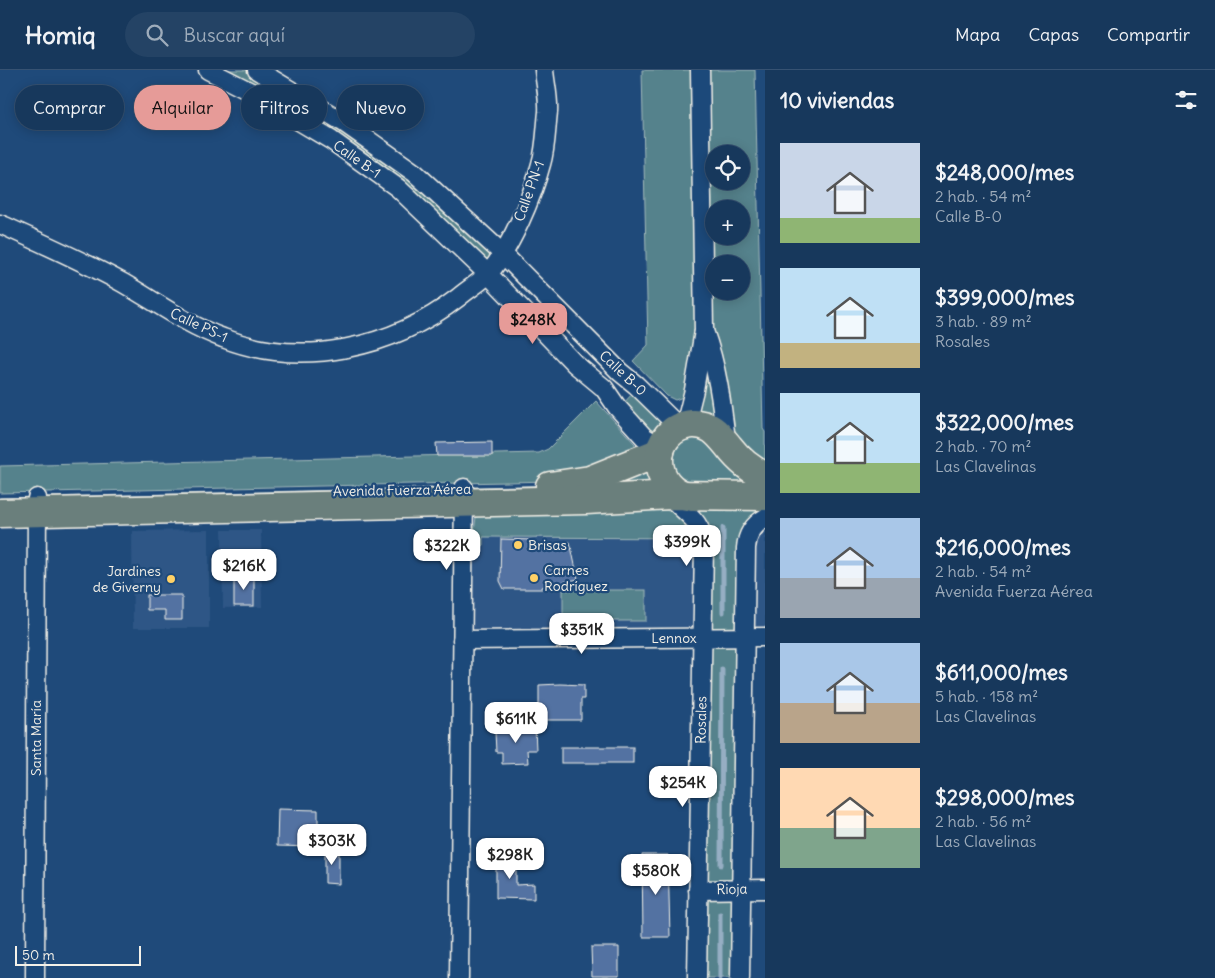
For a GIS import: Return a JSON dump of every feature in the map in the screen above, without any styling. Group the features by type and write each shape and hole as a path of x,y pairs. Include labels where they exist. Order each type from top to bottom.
{"main road":[{"path":"682,427 693,424 709,427 753,470 765,476"},
{"name":"Avenida Fuerza Aérea","path":"674,477 667,437 682,427"},
{"path":"674,477 712,493 726,480 731,460 727,444"},
{"name":"Avenida Fuerza Aérea","path":"0,513 37,505 464,496 586,500 674,477"},
{"name":"Avenida Fuerza Aérea","path":"464,496 590,480 674,477 765,496"},
{"name":"Avenida Fuerza Aérea","path":"0,498 37,505"}],"street":[{"name":"Calle B-1","path":"208,70 241,87"},
{"name":"Calle PN-1","path":"488,274 520,220 542,164 548,110 544,70"},
{"path":"682,427 690,410 704,331 700,70"},
{"name":"Calle B-1","path":"260,72 343,122 415,173 502,253"},
{"path":"252,85 260,72"},
{"name":"Calle B-1","path":"314,130 398,188 488,274"},
{"name":"Calle PS-1","path":"0,224 59,250 123,283 176,316 224,338 269,350 315,353 352,348 388,338 417,324 449,304 488,274"},
{"name":"Calle B-0","path":"502,253 620,372 682,427"},
{"name":"Calle B-0","path":"488,274 575,364 604,388 617,407 644,437 674,477"},
{"path":"704,331 713,354 727,444"},
{"name":"Rosales","path":"674,477 702,534 697,978"},
{"path":"459,978 464,496"},
{"name":"Santa María","path":"35,978 37,505"},
{"path":"740,978 747,539 751,530 765,518"},
{"name":"Lennox","path":"462,640 765,637"},
{"name":"Rioja","path":"698,890 765,889"}],"shaded area":[{"path":"670,495 699,525 702,638 462,640 464,503"},
{"path":"765,518 765,637 744,637 746,548"},
{"name":"Jardines de Giverny","path":"209,530 209,628 133,628 132,531"},
{"path":"222,530 261,530 262,607 223,608"}],"green space":[{"path":"208,70 257,70 282,85 241,85 241,90"},
{"path":"642,70 693,70 697,338 688,392 683,397 675,400 667,396 633,361 648,345"},
{"path":"700,70 755,70 763,429 765,432 765,518 751,530 740,978 697,978 704,544 679,504 0,513 0,498 562,485 661,447 715,431 710,300 750,300 750,255 708,255 707,245 750,245 750,200 705,200"},
{"path":"327,112 337,118 337,130 353,130 502,253 488,274 398,188 305,130 327,130"},
{"path":"708,353 716,417 696,413"},
{"path":"633,393 669,422 655,435 622,405"},
{"path":"596,401 635,444 635,451 553,481 0,493 0,466 539,453 548,449"},
{"path":"652,508 669,511 679,516 698,538 483,537 483,546 475,546 473,540 476,517 480,512"},
{"path":"563,590 646,590 646,621 563,621"}],"building":[{"path":"492,442 492,456 437,456 436,443"},
{"path":"501,539 533,540 533,549 570,542 578,579 542,587 542,589 504,589 500,581"},
{"path":"234,576 254,576 254,606 234,606"},
{"path":"147,595 182,595 182,620 165,620 165,610 147,610"},
{"path":"539,685 584,685 584,699 581,699 581,720 539,720"},
{"path":"535,727 536,750 527,750 528,763 502,764 502,752 496,752 495,732 502,732 502,728"},
{"path":"561,747 633,747 633,763 561,763"},
{"path":"278,809 318,810 318,847 277,846"},
{"path":"325,848 339,848 339,884 325,883"},
{"path":"496,855 516,855 516,885 534,884 534,899 496,898"},
{"path":"642,855 668,855 670,937 643,937"},
{"path":"591,947 619,947 619,976 592,976"}],"waterway":[{"path":"723,528 723,612"},
{"path":"721,865 722,669"},
{"path":"720,914 720,978"}],"place":[{"name":"Brisas","path":"518,545"},
{"name":"Carnes Rodríguez","path":"534,578"},
{"name":"Jardines de Giverny","path":"171,579"}]}
